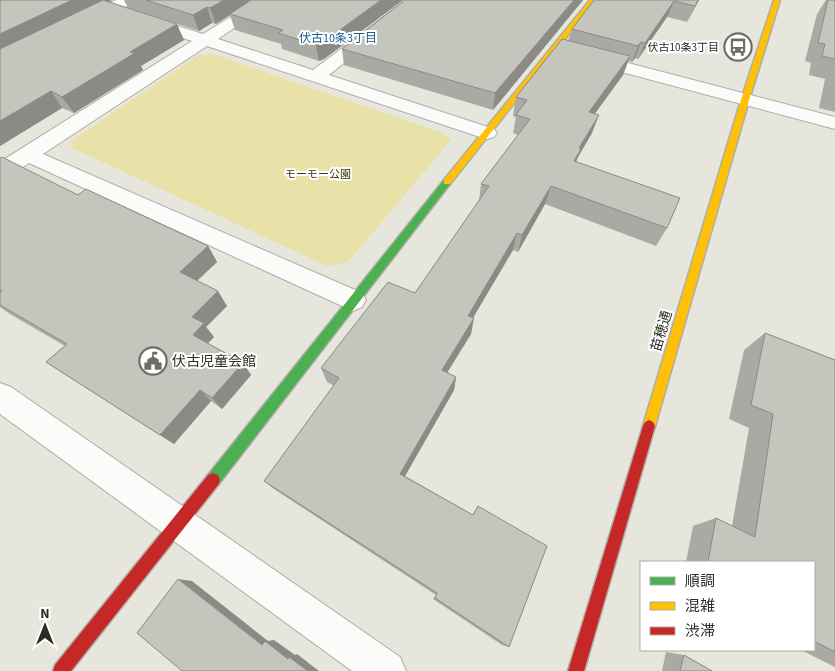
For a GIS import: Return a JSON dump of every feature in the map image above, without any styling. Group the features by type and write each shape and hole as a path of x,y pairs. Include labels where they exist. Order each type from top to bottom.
{"street":[{"path":"68,30 128,0"},
{"path":"0,172 268,0"},
{"path":"315,76 414,0"},
{"path":"62,671 353,300 593,0"},
{"name":"苗穂通","path":"576,671 777,0"},
{"path":"110,9 487,133"},
{"path":"554,49 835,122"},
{"path":"28,155 353,300"},
{"path":"0,397 386,671"}],"green space":[{"name":"モーモー公園","path":"213,54 445,134 451,140 348,262 327,266 70,147 74,139 199,55"}],"building":[{"path":"0,0 72,0 0,34"},
{"path":"103,0 177,24 130,52 135,53 62,97 51,91 0,121 0,49"},
{"path":"146,0 224,0 193,15"},
{"path":"251,0 381,0 322,43 316,45 278,33 283,30 230,14"},
{"path":"405,0 574,0 495,93 342,49"},
{"path":"594,0 698,0 695,6 674,1 645,43 641,42 638,46 572,29"},
{"path":"828,0 835,0 835,59 822,56 825,44 818,43"},
{"path":"562,39 630,56 589,112 599,115 579,148 581,149 574,161 680,198 667,228 551,186 522,235 517,233 468,316 474,318 442,370 456,377 400,474 473,515 478,506 547,546 509,647 435,598 437,593 264,481 339,378 321,368 388,282 415,293 489,186 481,184 530,119 516,115 527,100 516,97"},
{"path":"2,157 78,195 86,189 208,246 180,272 218,291 192,317 204,323 193,335 243,363 212,398 200,390 160,435 46,362 67,344 0,305 0,293 2,291 0,290 0,158"},
{"path":"765,333 835,360 835,652 815,642 815,561 708,561 716,518 755,537 773,414 751,405"},
{"path":"178,579 262,645 265,641 288,659 289,657 308,671 182,671 137,633"},
{"path":"684,655 712,671 680,671"}],"traffic: fast":[{"path":"213,480 447,182"}],"traffic: slow":[{"path":"447,182 593,0"},
{"path":"649,426 745,100 777,0"}],"traffic: jam":[{"path":"576,671 649,426"},
{"path":"61,671 213,480"}],"place":[{"name":"伏古10条3丁目","path":"738,47"},
{"name":"伏古児童会館","path":"153,361"}],"district":[{"name":"伏古10条3丁目","path":"338,38"}]}
